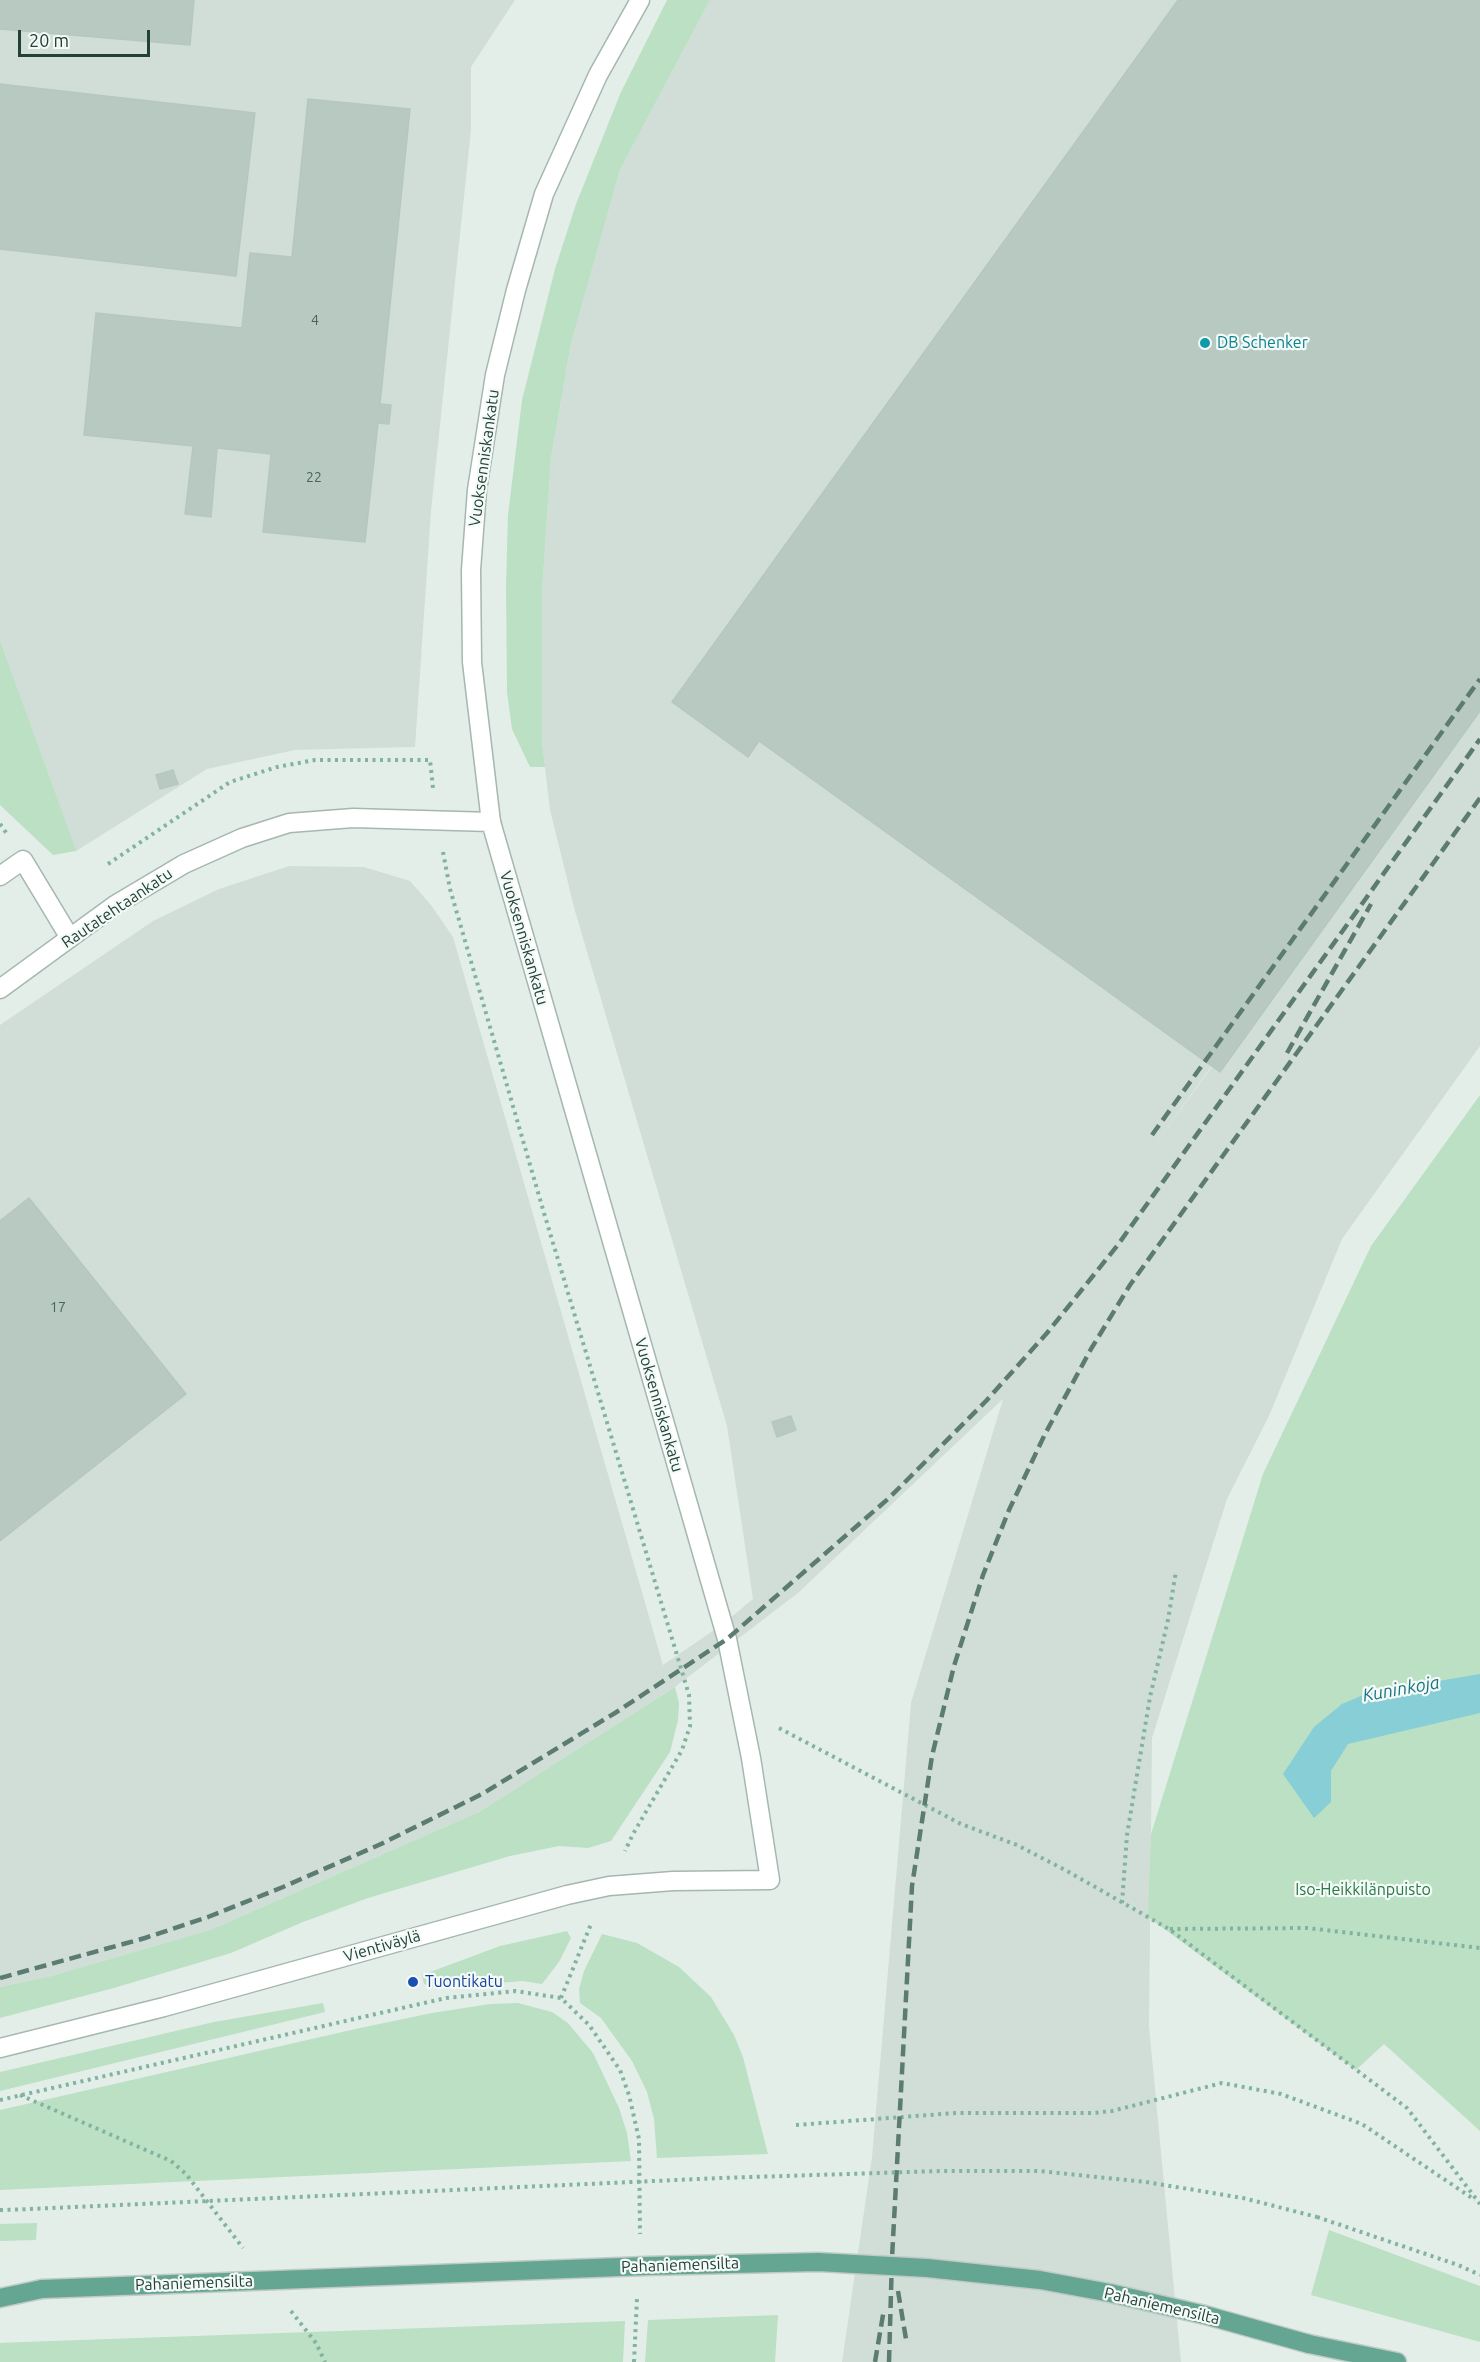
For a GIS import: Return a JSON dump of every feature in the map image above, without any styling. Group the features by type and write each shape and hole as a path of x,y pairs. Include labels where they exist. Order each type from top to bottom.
{"main road":[{"name":"Pahaniemensilta","path":"42,2289 646,2266 818,2262 927,2268 1040,2280 1110,2293 1204,2315 1309,2344"},
{"path":"0,2289 42,2289"},
{"path":"0,2298 42,2289"},
{"path":"1309,2344 1346,2362"},
{"path":"1309,2344 1397,2362"}],"street":[{"name":"Vuoksenniskankatu","path":"640,0 598,75 544,195 516,290 495,375 477,490 471,570 472,662 491,822 723,1624 741,1708 770,1880"},
{"name":"Rautatehtaankatu","path":"0,989 115,905 184,864 242,838 289,823 353,818 491,822"},
{"path":"0,876 23,860 70,938"},
{"name":"Vientiväylä","path":"0,2048 164,2007 567,1894 609,1886 673,1881 770,1880"}],"path":[{"path":"108,864 230,782 277,767 315,760 430,760"},
{"path":"450,889 689,1695 690,1726 682,1750 633,1834 561,1998"},
{"path":"1122,1903 1127,1835 1150,1697 1168,1620 1176,1571"},
{"path":"741,1708 961,1824 1017,1845 1169,1929 1407,2108 1479,2203"},
{"path":"1169,1929 1306,1928 1480,1948"},
{"path":"0,2100 446,1998 515,1991 561,1998 589,2025 620,2070 629,2095 639,2139 640,2236"},
{"path":"796,2125 956,2114 1094,2113 1222,2084 1281,2094 1362,2124 1479,2203"},
{"path":"20,2095 171,2161 186,2174 244,2249"},
{"path":"0,2210 721,2178 940,2170 1039,2171 1146,2182 1243,2198 1317,2217 1458,2265 1480,2275"},
{"path":"634,2362 637,2293"},
{"path":"287,2305 315,2343 325,2362"}],"shaded area":[{"path":"0,0 515,0 471,67 471,130 431,511 415,747 295,750 207,769 76,851 0,640"},
{"path":"710,0 1480,0 1480,690 1143,1162 1480,696 1480,1046 1342,1239 1269,1416 1227,1499 1152,1738 1149,2026 1181,2362 842,2362 872,2157 911,1703 1003,1399 798,1593 675,1687 479,1812 210,1930 51,1976 0,1987 0,1025 153,921 219,889 289,866 364,867 410,881 431,905 453,937 663,1665 723,1624 753,1599 727,1426 575,911 550,810 542,743 542,592 551,458 571,344 620,170"}],"green space":[{"path":"667,0 710,0 620,170 571,344 551,458 542,592 542,743 545,767 530,767 512,729 507,692 508,515 522,400 555,269 576,204 621,92"},
{"path":"0,640 76,851 53,855 0,805"},
{"name":"Iso-Heikkilänpuisto","path":"1480,1095 1480,2131 1384,2044 1356,2070 1148,1917 1151,1834 1263,1474 1371,1246"},
{"path":"675,1687 679,1703 678,1720 670,1752 611,1841 588,1848 559,1846 510,1856 368,1898 303,1922 231,1953 114,1988 0,2018 0,1987 51,1976 210,1930 479,1812"},
{"path":"567,1931 571,1938 559,1962 542,1984 523,1981 437,1988 424,1984 422,1975 500,1946"},
{"path":"602,1934 637,1943 679,1967 711,1997 734,2035 743,2057 768,2154 657,2158 654,2119 647,2092 632,2061 601,2018 580,2003 579,1989 584,1971"},
{"path":"323,2003 325,2012 0,2091 0,2072 214,2022"},
{"path":"518,2003 552,2012 568,2023 593,2053 619,2108 627,2133 631,2161 0,2190 0,2110 432,2013 490,2004"},
{"path":"37,2223 36,2240 0,2241 0,2224"},
{"path":"1329,2230 1480,2286 1480,2342 1311,2295"},
{"path":"778,2315 775,2362 645,2362 648,2320"},
{"path":"625,2321 623,2362 0,2362 0,2343"}],"water":[{"name":"Kuninkoja","path":"1480,1674 1480,1713 1348,1744 1331,1771 1331,1802 1314,1818 1283,1774 1314,1727 1342,1704 1368,1693"}],"building":[{"path":"0,0 194,0 190,45 0,29"},
{"name":"DB Schenker","path":"1178,0 1480,0 1480,711 1220,1072 759,741 748,757 672,702"},
{"path":"0,84 255,113 236,276 0,249"},
{"path":"308,99 410,109 380,404 391,405 389,424 378,423 365,542 263,532 271,454 217,448 211,517 185,514 193,446 84,435 96,313 242,328 250,253 292,257"},
{"path":"173,770 178,784 160,789 156,775"},
{"path":"29,1198 186,1394 0,1541 0,1221"},
{"path":"791,1416 796,1430 777,1437 772,1422"}],"railway":[{"path":"1152,1135 1480,679"},
{"path":"0,1978 145,1938 208,1917 381,1844 482,1794 615,1713 727,1639 889,1498 986,1401 1047,1333 1117,1246 1480,739"},
{"path":"889,2362 892,2258 912,1886 932,1756 954,1666 983,1575 1009,1510 1045,1434 1091,1349 1130,1285 1480,798"},
{"path":"1287,1053 1371,904"},
{"path":"898,2291 906,2339"},
{"path":"875,2362 884,2309"}],"place":[{"name":"DB Schenker","path":"1205,343"},
{"name":"Tuontikatu","path":"413,1982"}]}
